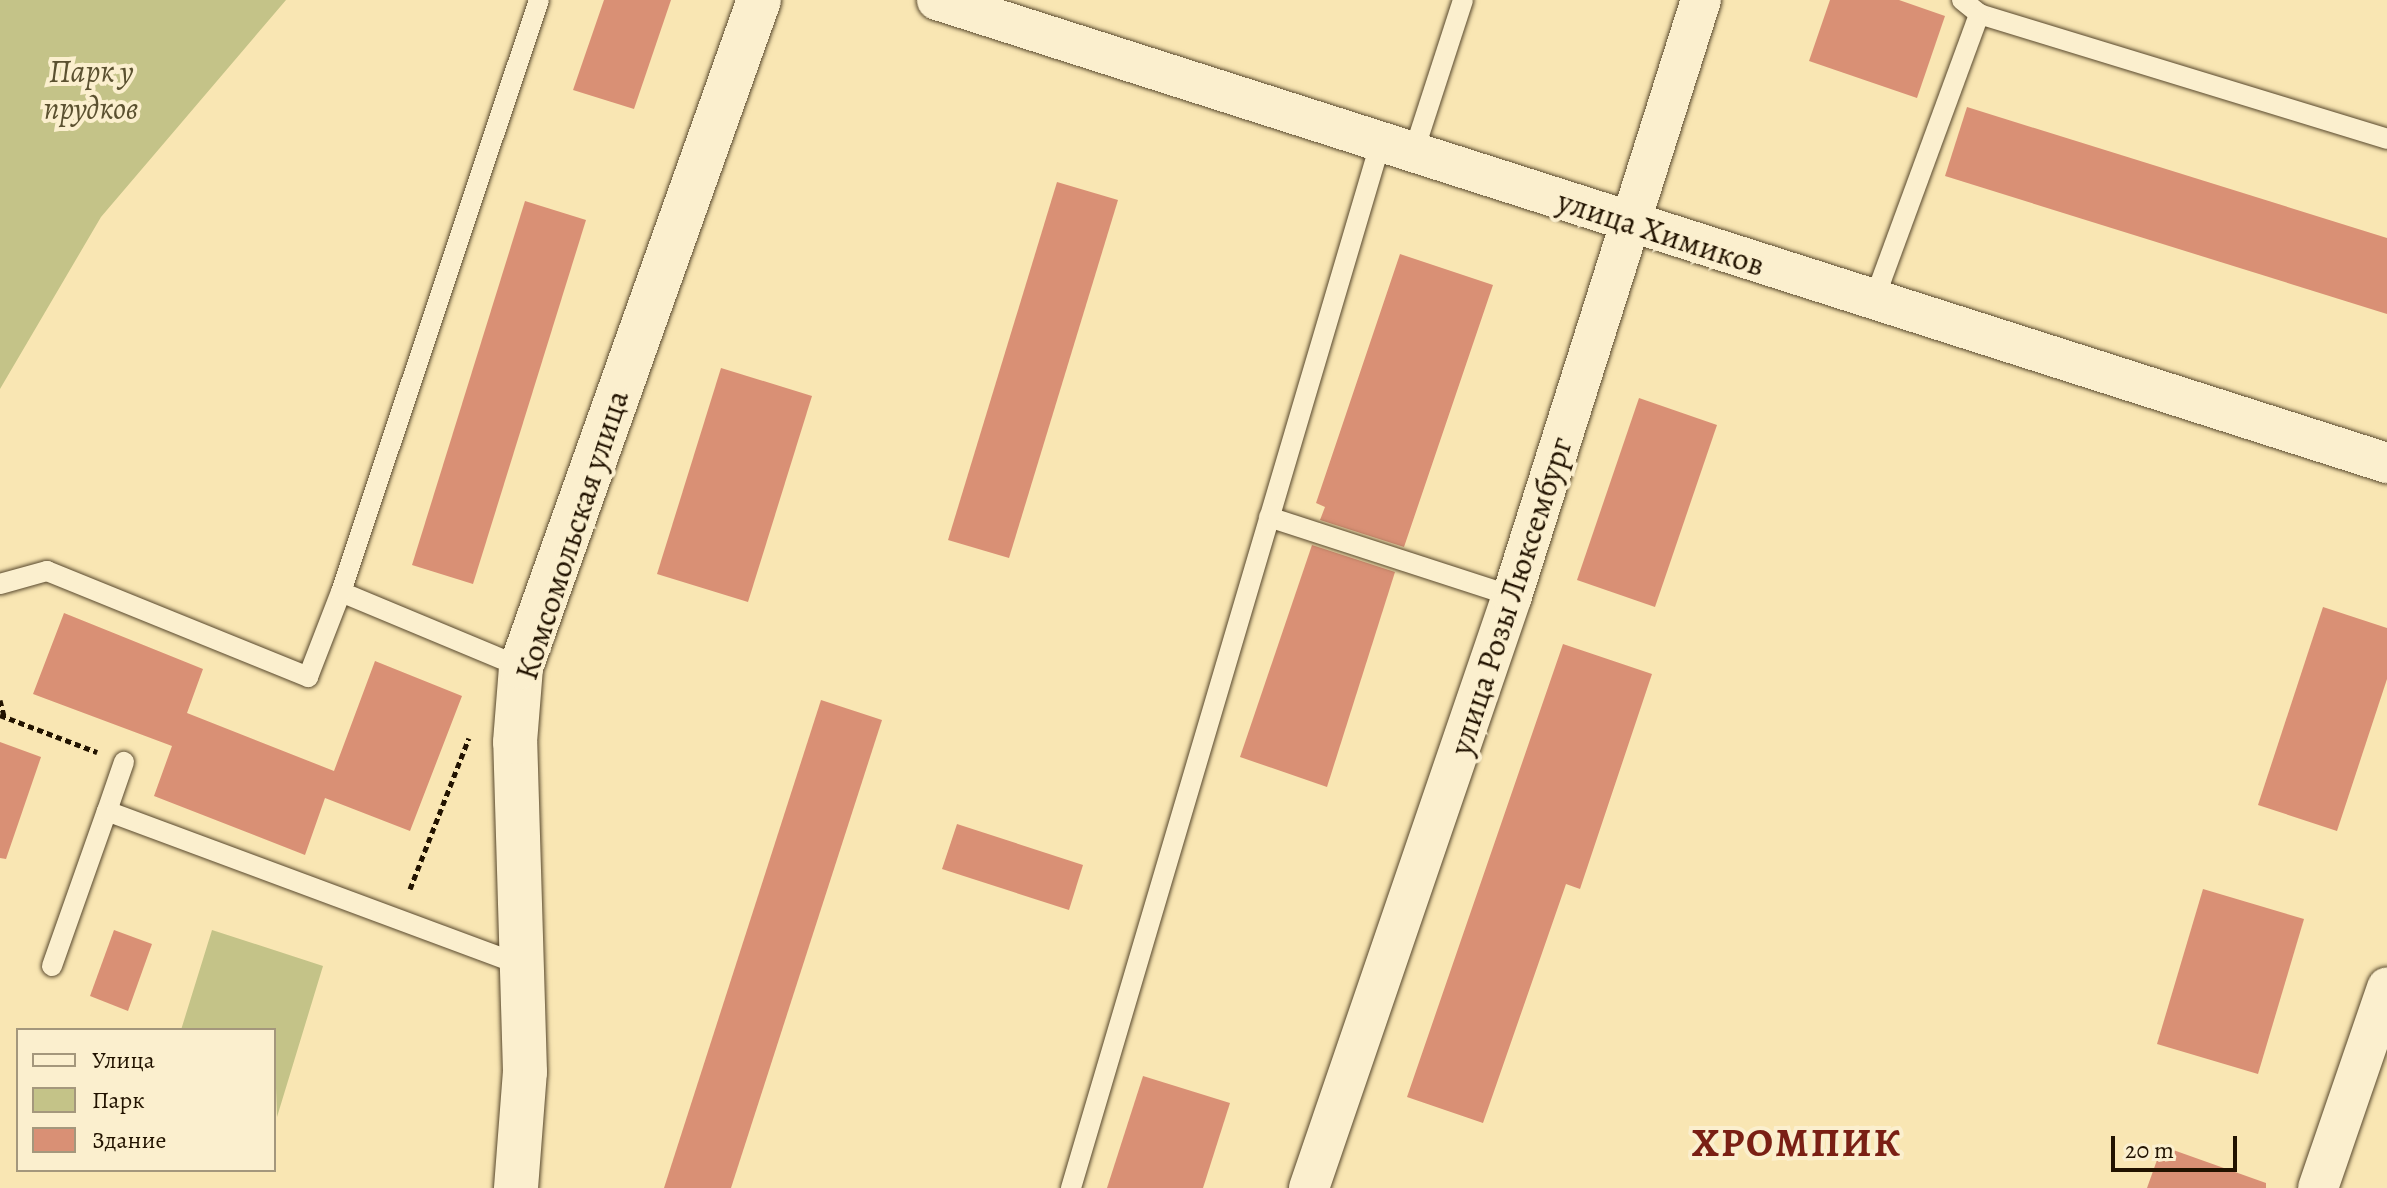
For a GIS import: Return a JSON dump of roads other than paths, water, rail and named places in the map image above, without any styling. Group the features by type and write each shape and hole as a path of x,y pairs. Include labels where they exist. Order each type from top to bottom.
{"street":[{"name":"Комсомольская улица","path":"516,1188 525,1072 515,742 521,667 759,0"},
{"name":"улица Химиков","path":"937,0 2387,463"},
{"name":"улица Розы Люксембург","path":"1309,1188 1512,596 1633,224 1701,0"},
{"path":"2318,1188 2387,988"}],"lane":[{"path":"0,584 47,571 308,677 341,592 539,0"},
{"path":"1071,1188 1269,517 1396,149 1463,0"},
{"path":"1962,0 1979,14 2387,139"},
{"path":"1874,300 1979,14"},
{"path":"1269,517 1512,596"},
{"path":"341,592 521,667"},
{"path":"52,966 124,762"},
{"path":"107,811 522,965"}],"district":[{"name":"ХРОМПИК","path":"1797,1143"}],"park label":[{"name":"Парк у прудков","path":"91,90"}]}
